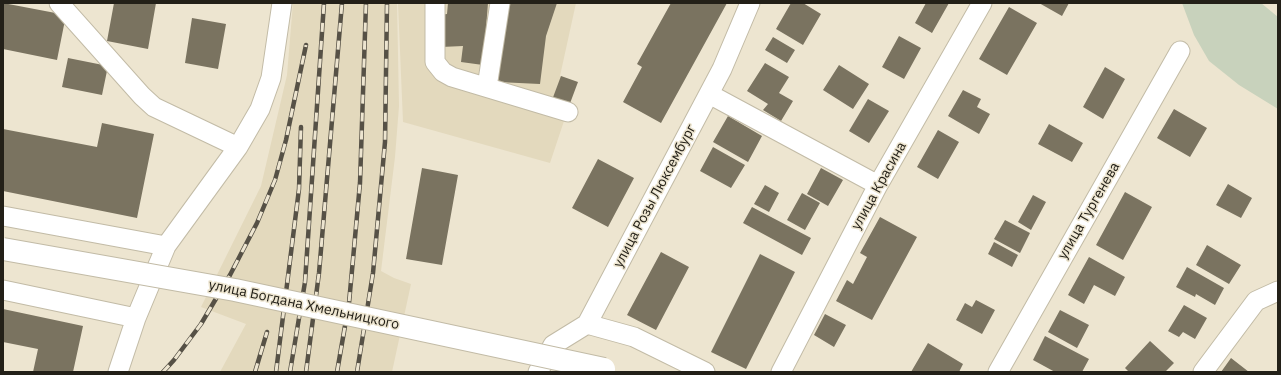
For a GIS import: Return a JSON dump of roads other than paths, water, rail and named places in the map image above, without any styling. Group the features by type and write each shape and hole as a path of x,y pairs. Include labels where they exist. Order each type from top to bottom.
{"main road":[{"name":"улица Богдана Хмельницкого","path":"3,249 235,290 604,368"}],"street":[{"path":"59,3 142,96 154,107 238,147"},
{"path":"118,372 136,318 166,246 238,147 260,109 271,78 282,3"},
{"path":"435,3 435,62 443,72 568,112"},
{"path":"487,87 500,3"},
{"name":"улица Розы Люксембург","path":"587,324 710,94 750,3"},
{"path":"722,69 764,3"},
{"name":"улица Красина","path":"781,372 878,185 982,3"},
{"name":"улица Тургенева","path":"998,372 1180,51"},
{"path":"710,94 878,185"},
{"path":"3,216 166,246"},
{"path":"3,290 136,318"},
{"path":"1203,372 1256,301 1278,291"},
{"path":"538,372 553,345 587,324 634,338 705,372"}],"railway":[{"path":"290,372 305,282 324,3"},
{"path":"306,372 319,273 342,3"},
{"path":"337,372 349,303 360,183 366,3"},
{"path":"357,372 373,273 385,142 387,3"},
{"path":"163,372 201,324 230,275 257,223 275,180 286,140 306,45"},
{"path":"276,372 299,189 301,127"},
{"path":"255,372 267,332"}]}
